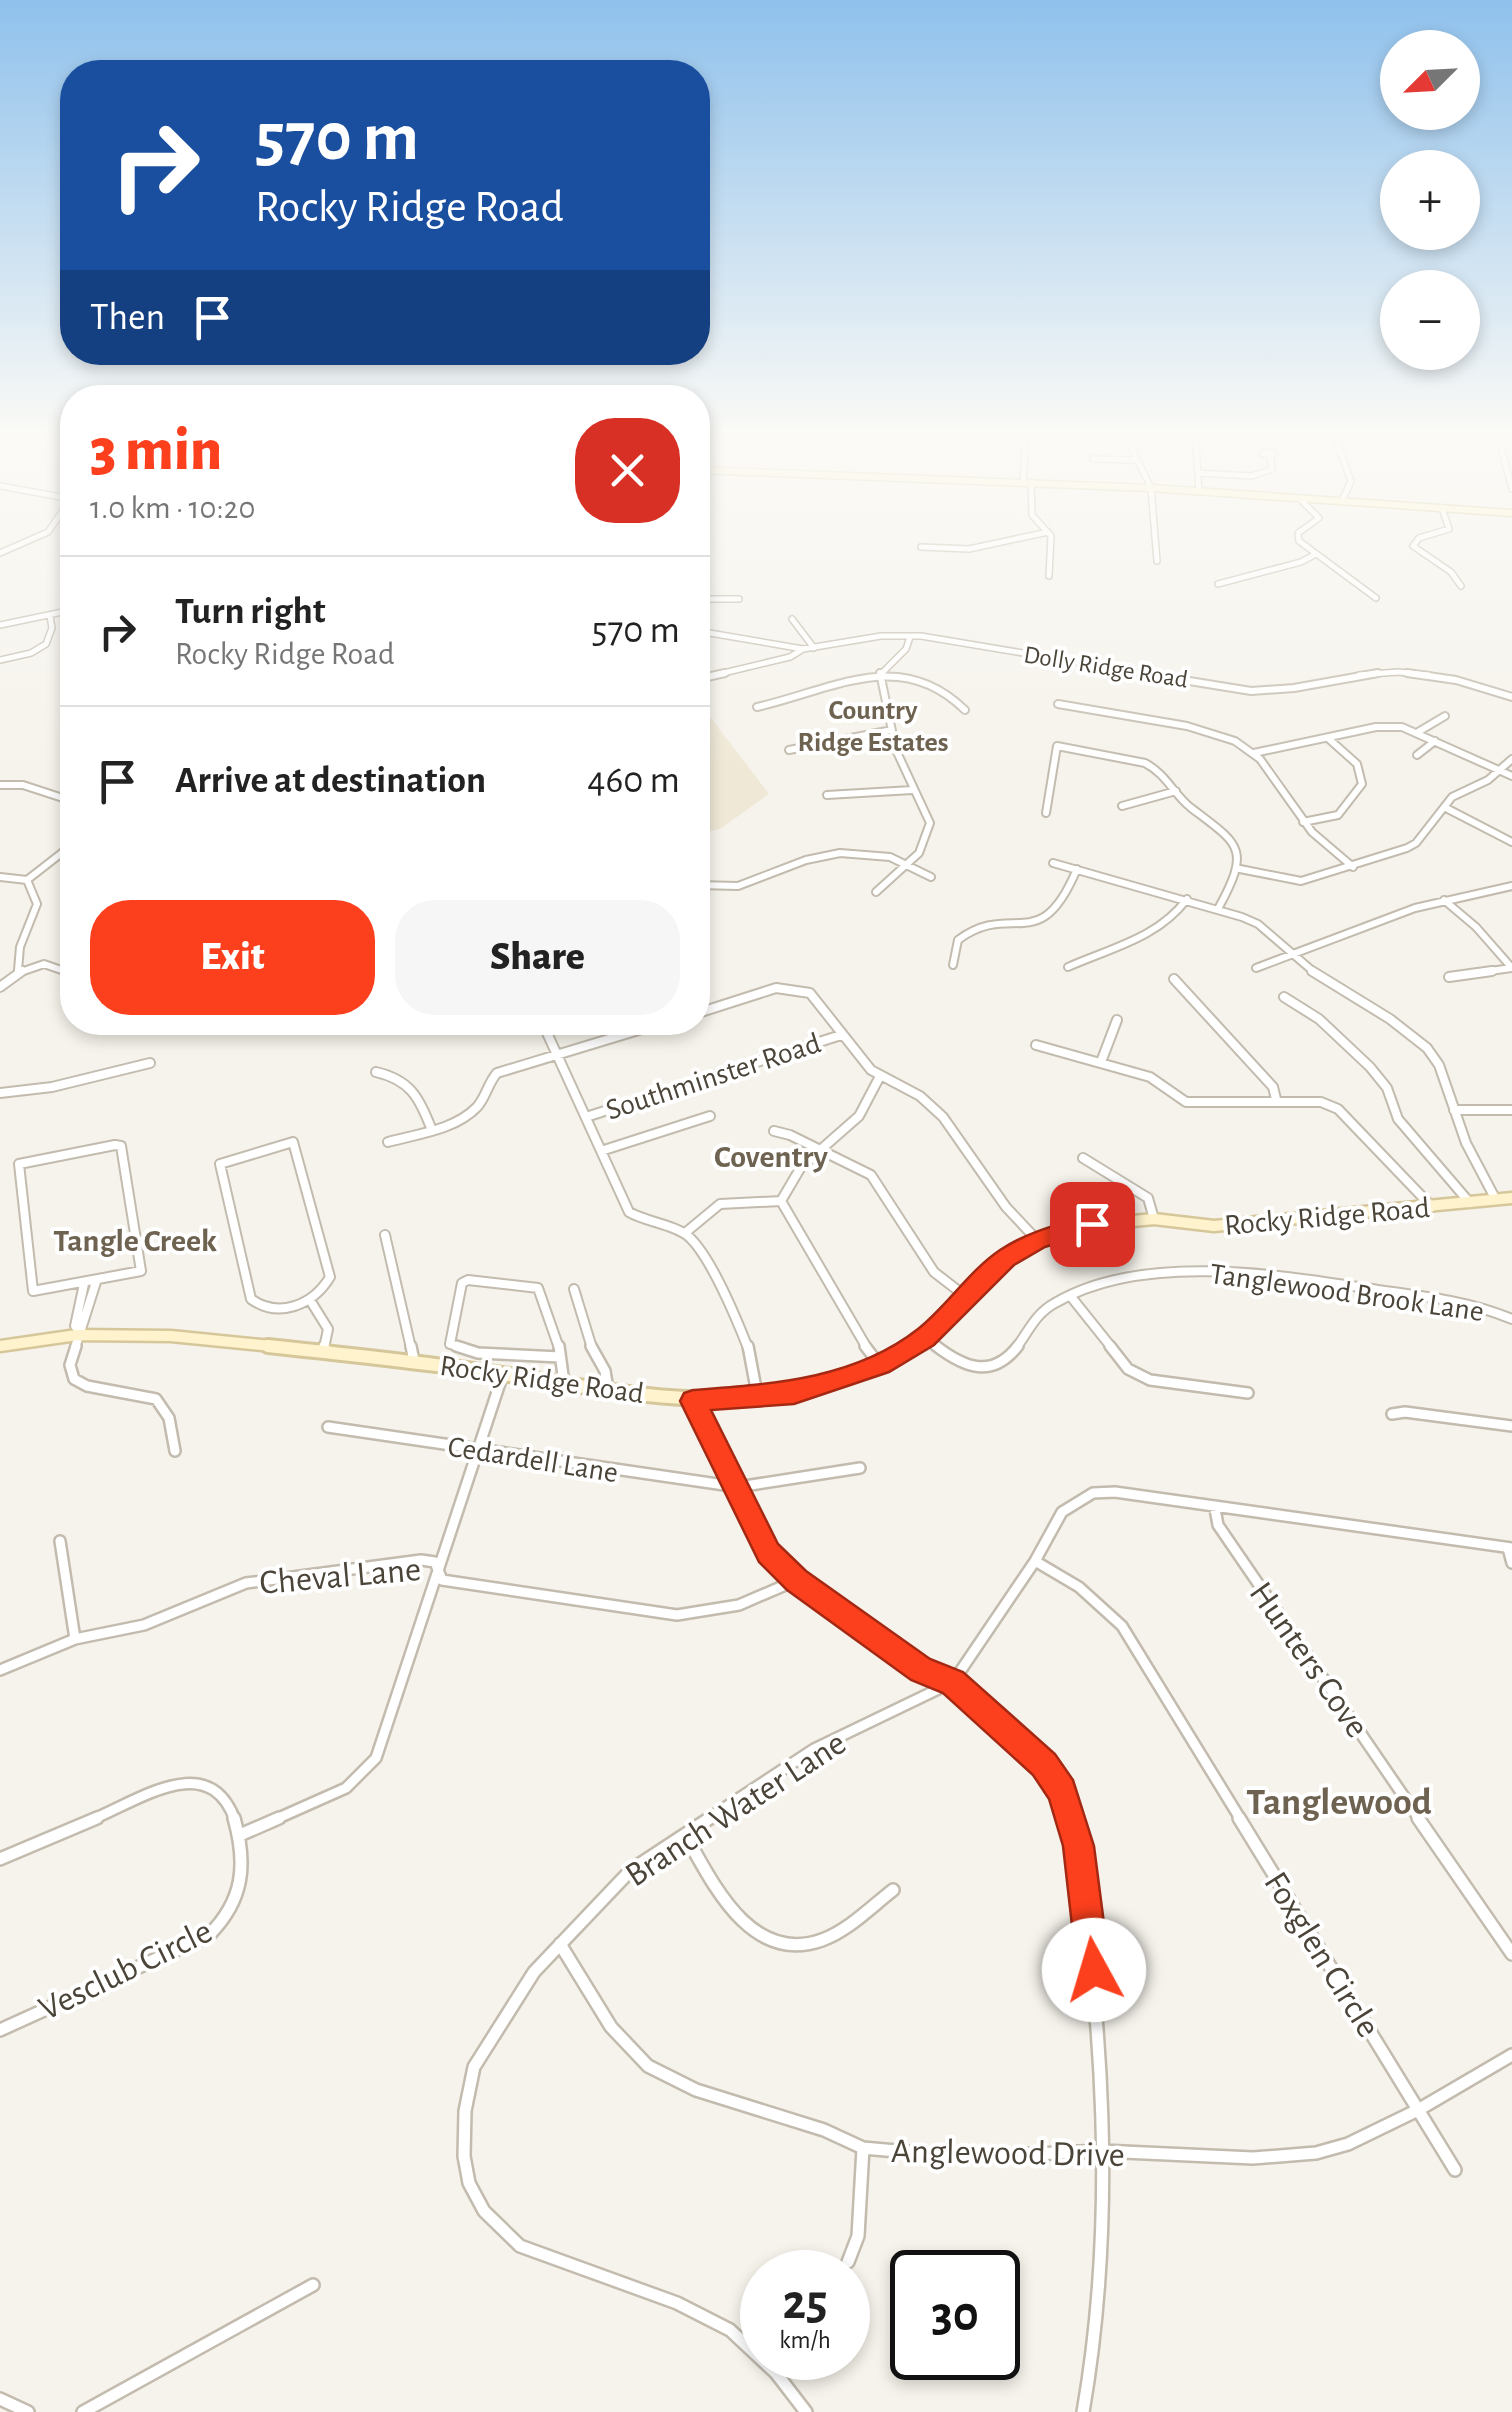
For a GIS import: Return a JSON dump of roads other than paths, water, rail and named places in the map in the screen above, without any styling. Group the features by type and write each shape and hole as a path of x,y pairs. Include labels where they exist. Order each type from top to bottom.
{"main road":[{"name":"Rocky Ridge Road","path":"0,1346 78,1332 171,1336 414,1361 693,1401 758,1398 828,1385 880,1364 926,1337 1005,1259 1037,1240 1082,1225 1154,1220 1214,1226 1512,1198"}],"street":[{"path":"1049,576 1051,550"},
{"path":"1156,550 1157,561"},
{"path":"1310,550 1376,598"},
{"path":"1416,550 1451,570 1461,586"},
{"path":"1218,584 1302,562 1316,554"},
{"path":"710,599 739,599"},
{"path":"0,624 60,613"},
{"path":"0,660 48,644 54,631 50,616"},
{"path":"792,619 814,648"},
{"name":"Dolly Ridge Road","path":"710,632 803,649 881,636 910,637 1251,690 1297,691 1361,674 1418,674 1461,680 1512,697"},
{"path":"876,892 924,848 931,836 930,822 887,731 881,677 883,667 906,649 910,637"},
{"path":"710,676 790,657 803,649"},
{"path":"757,707 847,680 881,677 929,682 946,689 965,710"},
{"path":"1058,704 1205,730 1254,753 1303,822 1353,867"},
{"path":"1418,732 1445,716"},
{"path":"1254,753 1384,726 1418,732 1512,776"},
{"path":"789,750 887,731"},
{"path":"1303,822 1338,814 1362,784 1357,764 1330,738"},
{"path":"1418,755 1435,740"},
{"path":"1046,813 1052,788 1050,763 1057,746 1143,762 1168,778 1187,804 1230,835 1240,851 1240,869 1218,907"},
{"path":"1240,869 1301,881 1353,867 1416,843 1452,797 1500,771 1512,759"},
{"path":"0,784 22,785 60,797"},
{"path":"827,795 912,790"},
{"path":"1122,806 1176,791"},
{"path":"1446,808 1512,842"},
{"path":"710,885 738,886 788,866 840,853 876,853 930,877"},
{"path":"27,880 60,854"},
{"path":"1052,863 1218,907 1258,924 1324,981 1390,1019 1427,1048 1439,1065 1473,1158 1496,1200"},
{"path":"953,965 958,940 974,928 1032,921 1054,912 1077,869"},
{"path":"0,877 27,880 36,890 39,902 16,962 18,970"},
{"path":"1256,968 1444,900 1479,889 1512,886"},
{"path":"1068,967 1106,948 1162,929 1177,917 1187,900"},
{"path":"1444,900 1512,968"},
{"path":"0,987 18,970 56,963 60,966"},
{"path":"1449,977 1512,968"},
{"path":"1174,978 1273,1087 1276,1098"},
{"path":"710,1009 768,991 798,988 816,997 841,1036 880,1078 908,1087 931,1104 1012,1218 1037,1240"},
{"path":"1284,997 1320,1019 1370,1067 1386,1088 1398,1119 1470,1203"},
{"path":"1101,1062 1117,1020"},
{"path":"547,1035 634,1217 685,1233 699,1248 748,1346 758,1398"},
{"path":"388,1142 473,1112 497,1073 624,1035"},
{"name":"Southminster Road","path":"586,1116 841,1036"},
{"path":"1036,1045 1150,1077 1186,1102 1204,1105 1276,1098 1321,1102 1338,1109 1432,1207"},
{"path":"0,1092 52,1087 150,1062"},
{"path":"376,1072 408,1082 417,1093 431,1128"},
{"path":"782,1201 792,1178 859,1116 880,1078"},
{"path":"1454,1110 1512,1110"},
{"path":"601,1151 710,1116"},
{"path":"774,1131 793,1134 871,1175 934,1272 964,1296"},
{"path":"293,1142 330,1267 328,1283 310,1300 274,1310 259,1307 251,1299 220,1164 293,1142"},
{"path":"121,1146 141,1271 96,1282 32,1290 18,1167 26,1160 121,1146"},
{"path":"1082,1158 1148,1198 1154,1220"},
{"path":"685,1233 720,1204 782,1201"},
{"path":"782,1201 857,1335 880,1364"},
{"path":"385,1235 414,1361"},
{"name":"Tanglewood Brook Lane","path":"926,1337 956,1364 979,1370 992,1367 1019,1346 1040,1313 1059,1300 1096,1286 1197,1271 1445,1299 1484,1307 1512,1319"},
{"path":"560,1358 478,1353 450,1344 462,1283 468,1280 538,1288 552,1318 560,1358 564,1382"},
{"path":"96,1282 75,1326 78,1332 70,1365 74,1379 87,1386 156,1399 170,1418 175,1451"},
{"path":"84,1284 84,1309"},
{"path":"574,1289 585,1333 610,1376 608,1389"},
{"path":"1072,1298 1128,1369 1150,1380 1248,1394"},
{"path":"310,1300 328,1329 324,1352"},
{"path":"240,1835 346,1788 376,1758 504,1374"},
{"path":"693,1401 768,1553 796,1580 921,1670 953,1682 1044,1764 1070,1813 1092,1951 1102,2151 1101,2262 1095,2342 1083,2412"},
{"path":"1392,1414 1406,1412 1512,1426"},
{"name":"Cedardell Lane","path":"328,1427 738,1487 860,1468"},
{"path":"953,1682 1035,1561 1062,1512 1074,1501 1093,1494 1115,1492 1510,1548 1512,1563"},
{"name":"Hunters Cove","path":"1216,1509 1218,1524 1226,1537 1512,1954"},
{"path":"60,1541 75,1640"},
{"name":"Cheval Lane","path":"0,1670 75,1640 144,1625 262,1580 421,1560 435,1562 442,1580 677,1615 710,1614 750,1604 796,1580"},
{"name":"Foxglen Circle","path":"1035,1561 1078,1586 1122,1626 1455,2170"},
{"name":"Branch Water Lane","path":"806,2412 776,2373 730,2330 677,2303 520,2246 484,2210 469,2183 464,2156 465,2110 474,2067 523,1987 631,1870 814,1749 953,1682"},
{"name":"Vesclub Circle","path":"0,1859 174,1785 199,1782 224,1796 240,1835 241,1885 228,1916 209,1935 0,2030"},
{"path":"686,1836 732,1912 750,1930 771,1940 793,1945 817,1942 848,1926 893,1890"},
{"name":"Anglewood Drive","path":"560,1944 611,2027 648,2066 696,2090 824,2130 863,2148 964,2157 1102,2151 1252,2158 1316,2152 1348,2144 1418,2110 1512,2055"},
{"path":"853,2250 858,2236 863,2148"},
{"path":"83,2412 313,2286"},
{"path":"0,2399 28,2412"}],"district":[{"name":"Country Ridge Estates","path":"873,725"},
{"name":"Coventry","path":"771,1156"},
{"name":"Tangle Creek","path":"135,1240"},
{"name":"Tanglewood","path":"1339,1801"}]}
